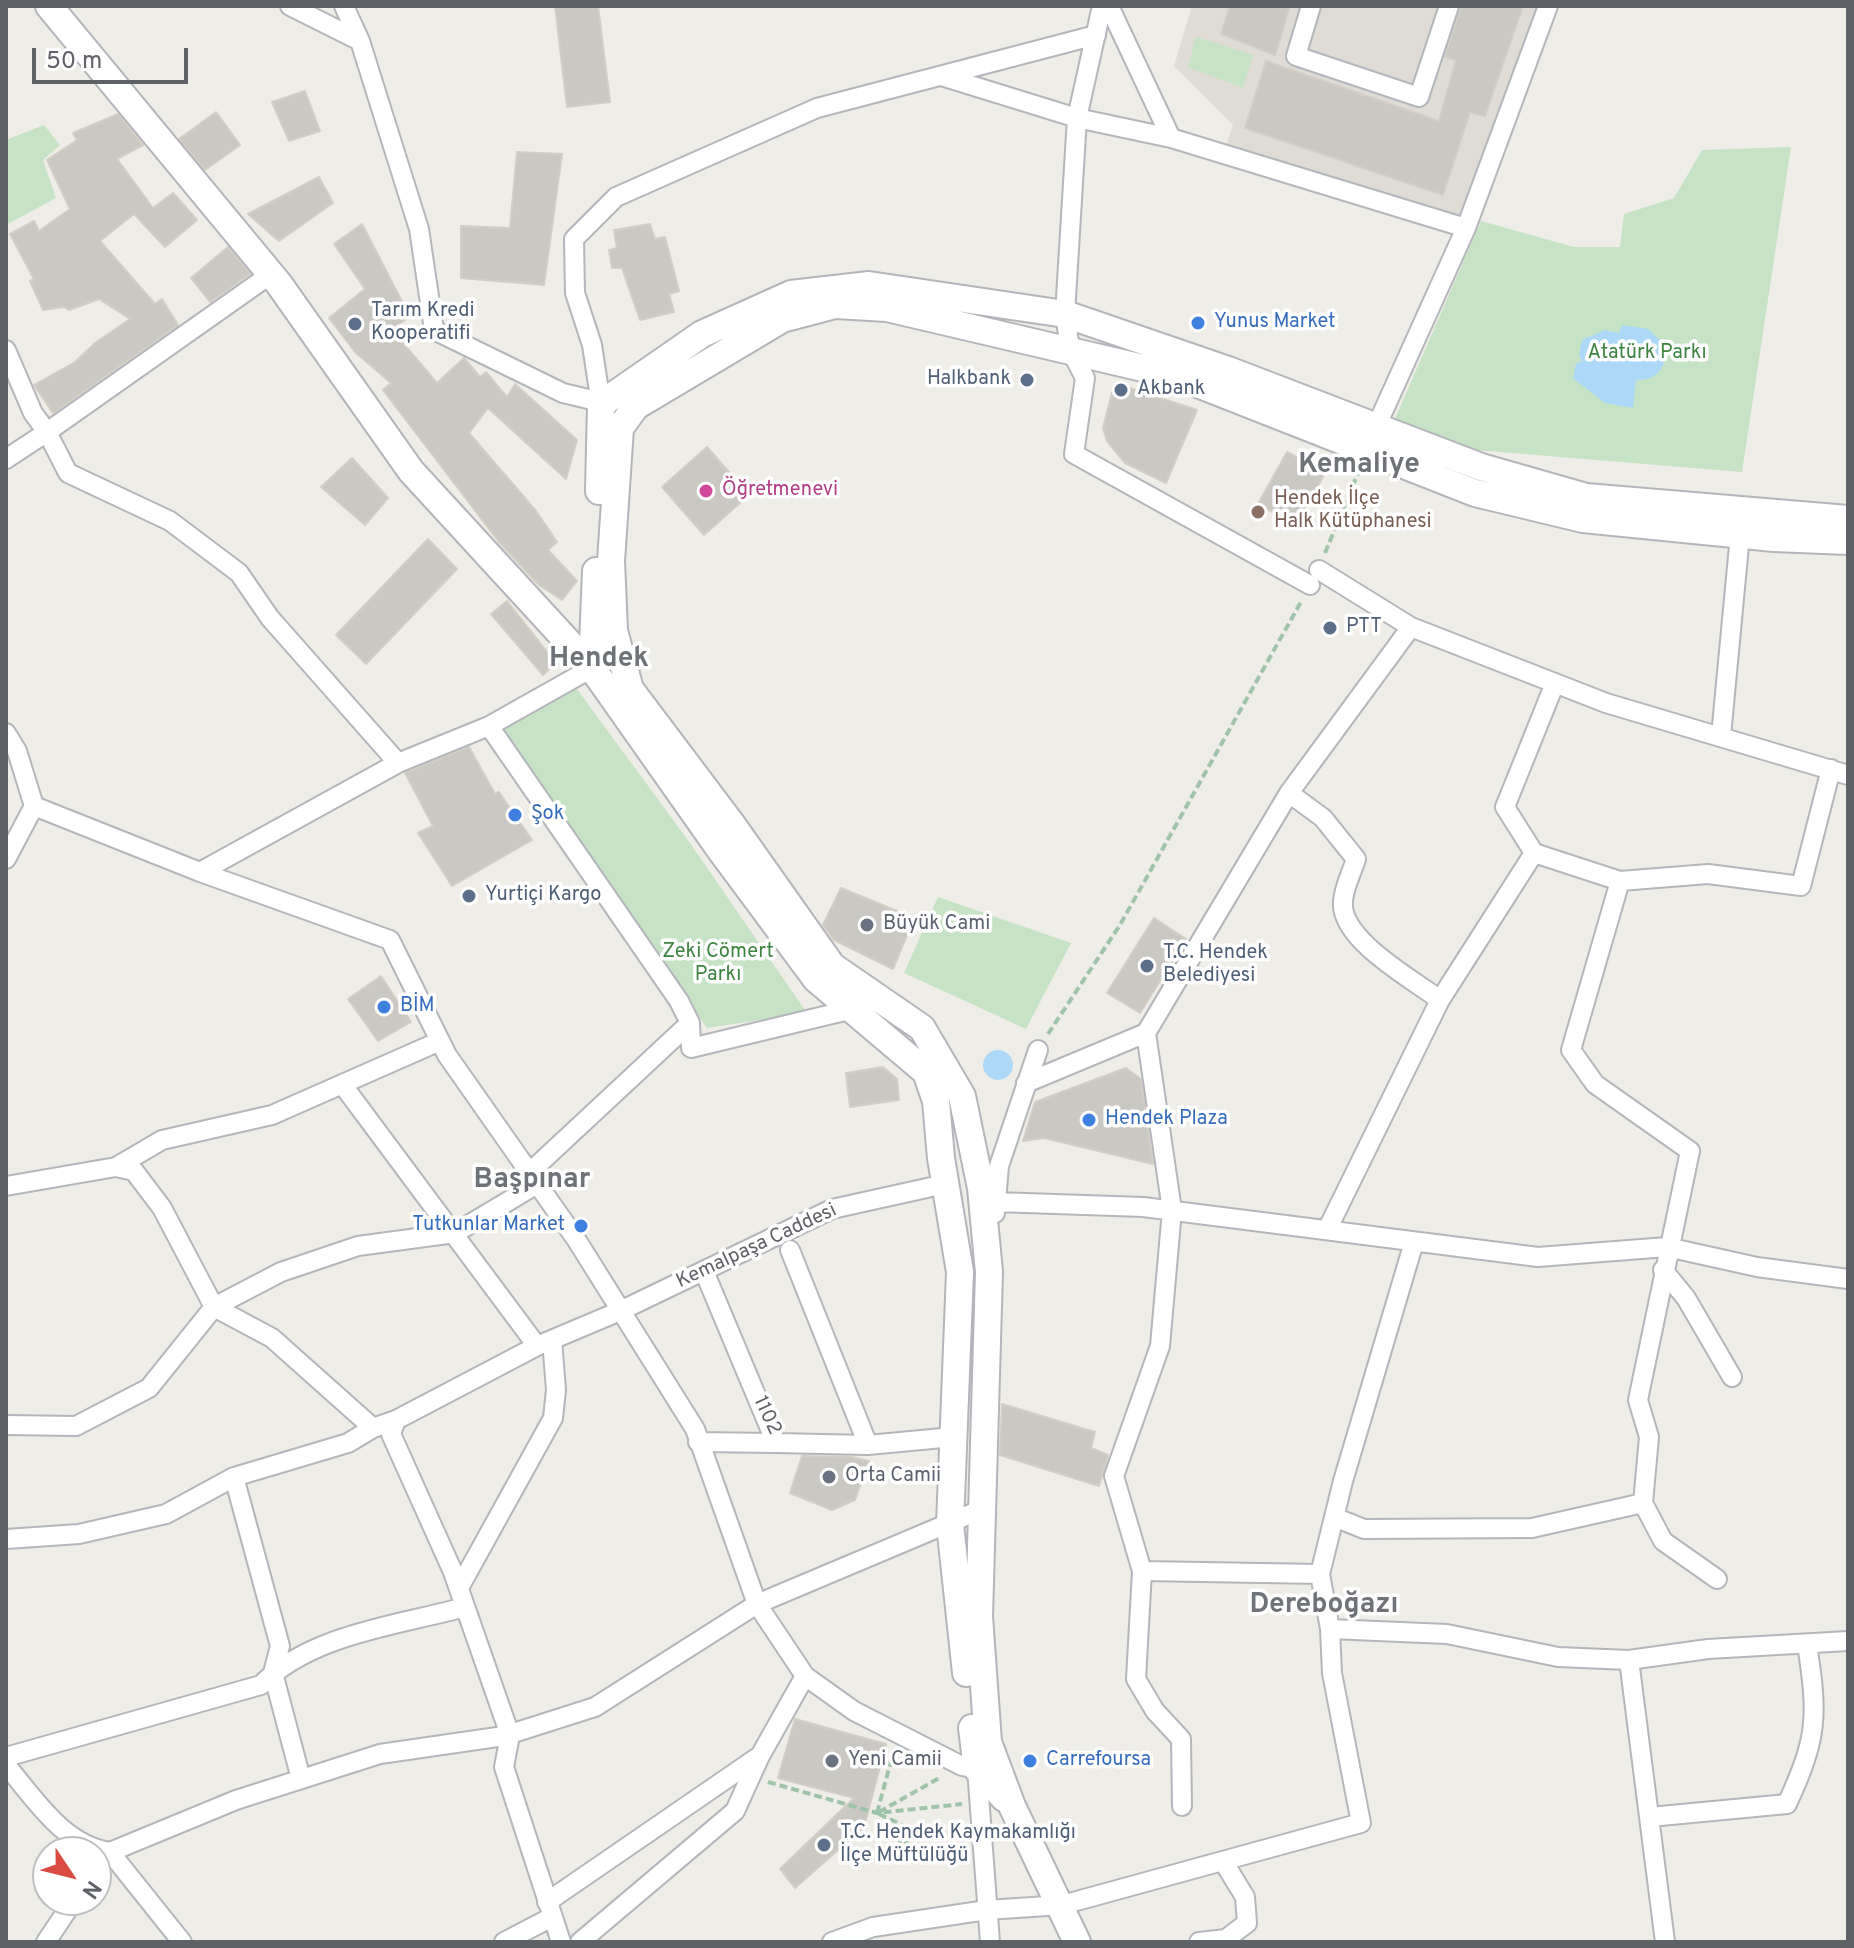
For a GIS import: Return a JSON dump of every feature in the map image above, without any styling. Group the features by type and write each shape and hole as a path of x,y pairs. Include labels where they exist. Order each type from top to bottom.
{"main road":[{"path":"49,6 271,274 411,471 592,668 816,979 926,1072 936,1101 945,1184 960,1272 950,1524 969,1767 1012,1806"},
{"path":"592,668 601,404 702,334 791,294 869,285 1065,314 1228,370 1372,437 1475,493 1583,519 1740,535 1848,541"},
{"path":"1077,1942 1062,1905 1012,1806 988,1742 979,1616 989,1272 981,1188 962,1096 922,1028 832,966 731,823 630,689 614,631 611,561 620,428 636,406 782,319 835,305 887,308 1177,376 1372,437 1586,497 1848,519"},
{"path":"592,668 630,689"},
{"path":"969,1767 988,1742"}],"street":[{"path":"290,6 360,41"},
{"path":"344,6 360,41 419,229 434,330 563,393 601,404 636,406"},
{"path":"1102,6 1077,118 1065,314 1070,349 1085,378 1074,454 1411,627 1555,683 1606,703 1839,772 1801,886 1708,874 1620,881 1534,853 1505,807 1555,683"},
{"path":"1109,6 1171,138"},
{"path":"1311,6 1296,56 1419,97 1449,6"},
{"path":"1372,437 1466,228 1548,6"},
{"path":"601,404 592,345 575,293 574,239 616,197 817,108 1096,35"},
{"path":"941,76 1077,118 1171,138 1466,228"},
{"path":"6,459 271,274"},
{"path":"6,350 33,413 47,432 68,473 170,521 239,573 270,618 398,763"},
{"path":"1721,736 1740,535"},
{"path":"1026,1083 1146,1033 1289,793 1411,627"},
{"path":"200,872 398,763 489,726 592,668"},
{"path":"489,726 598,879 690,1023 691,1048 858,1014"},
{"path":"6,733 17,751 34,806 6,859"},
{"path":"1289,793 1323,818 1356,859 1343,902 1347,926 1377,954 1440,1000"},
{"path":"34,806 200,872 390,940 440,1041 695,1429 757,1604 805,1676 854,1711 969,1767 981,1802 990,1942"},
{"path":"1327,1230 1440,1000 1534,853"},
{"path":"1620,881 1571,1050 1595,1084 1690,1151 1667,1247 1638,1400 1649,1437 1643,1503 1663,1541 1717,1579"},
{"path":"6,1425 76,1426 149,1388 214,1307 281,1272 358,1246 455,1233 533,1179 690,1023"},
{"path":"1146,1033 1172,1210 1160,1346 1114,1476 1142,1571 1136,1679 1155,1711 1181,1739 1182,1806"},
{"path":"6,1186 116,1167 162,1140 272,1115 440,1041"},
{"path":"989,1272 999,1166 1038,1050"},
{"path":"342,1084 455,1233 544,1343 556,1390 553,1418 459,1588"},
{"path":"116,1167 134,1171 162,1208 214,1307 272,1338 373,1428"},
{"name":"Kemalpaşa Caddesi","path":"6,1539 79,1534 166,1514 234,1477 348,1443 544,1343 620,1311 832,1209 945,1184"},
{"path":"996,1202 1172,1210 1538,1257 1667,1247 1757,1267 1848,1279"},
{"path":"832,1942 873,1927 987,1910 1062,1905 1361,1823 1332,1673 1330,1629 1320,1574 1414,1242"},
{"path":"790,1250 868,1445"},
{"path":"1663,1270 1686,1298 1732,1377"},
{"name":"1102","path":"704,1271 776,1443 868,1445 953,1437"},
{"path":"396,1420 391,1434 412,1475 459,1588 510,1735 504,1767 561,1942"},
{"path":"698,1442 776,1443"},
{"path":"234,1477 280,1646 273,1673 301,1779"},
{"path":"1334,1517 1364,1529 1532,1528 1643,1503"},
{"path":"112,1851 236,1800 380,1754 510,1735 595,1707 757,1604 980,1510"},
{"path":"1142,1571 1320,1574"},
{"path":"6,1757 261,1685 273,1673 322,1646 465,1607"},
{"path":"1330,1629 1447,1634 1558,1657 1629,1660 1708,1649 1848,1641"},
{"path":"1650,1817 1787,1804 1813,1742 1815,1694 1807,1644"},
{"path":"1629,1660 1665,1942"},
{"path":"580,1942 735,1811 760,1756 805,1676"},
{"path":"504,1942 760,1756"},
{"path":"6,1765 62,1831 70,1836"},
{"path":"112,1854 182,1942"},
{"path":"1199,1942 1226,1939 1247,1923 1245,1897 1223,1861"},
{"path":"46,1942 63,1916"}],"path":[{"path":"1038,1050 1120,925 1314,578 1372,437"},
{"path":"877,1813 898,1734"},
{"path":"877,1813 969,1767"},
{"path":"750,1777 877,1813 902,1825 900,1843 908,1843 903,1856"},
{"path":"877,1813 981,1802"}],"shaded area":[{"path":"1192,6 1548,6 1466,228 1223,154 1233,125 1174,66"}],"green space":[{"path":"1196,37 1253,55 1243,88 1188,67"},
{"path":"44,125 60,145 43,160 56,198 6,225 6,140"},
{"name":"Atatürk Parkı","path":"1791,147 1742,472 1475,450 1394,421 1481,221 1574,247 1620,247 1624,214 1674,198 1702,150"},
{"name":"Zeki Cömert Parkı","path":"574,685 690,843 807,1013 707,1028 499,722"},
{"path":"938,897 1071,943 1026,1029 904,973"}],"water":[{"path":"1622,325 1648,329 1665,345 1665,360 1660,371 1651,378 1636,380 1633,408 1605,403 1573,378 1576,364 1582,361 1579,355 1582,340 1605,330 1619,333"},
{"path":"998,1050 1009,1054 1013,1065 1009,1076 998,1080 987,1076 983,1065 987,1054"}],"building":[{"path":"555,6 598,6 610,102 567,107"},
{"path":"1230,6 1290,6 1275,55 1221,34"},
{"path":"1461,6 1523,6 1485,116 1470,112 1443,195 1245,128 1266,61 1439,121 1456,60 1445,57"},
{"path":"305,91 320,131 289,141 272,102"},
{"path":"216,112 240,145 205,170 179,139"},
{"path":"118,114 143,145 117,159 153,208 173,193 197,220 165,247 134,214 100,241 155,304 162,299 178,325 53,413 34,385 75,362 95,343 130,319 99,299 69,310 64,307 43,310 30,281 34,279 10,234 34,221 39,231 70,209 47,160 77,140 73,133"},
{"path":"517,152 562,154 544,285 461,278 461,226 510,228"},
{"path":"319,177 333,203 279,241 248,214"},
{"path":"362,224 410,317 391,329 437,383 464,358 480,377 486,372 507,397 515,384 577,440 566,479 488,408 469,433 536,511 557,542 548,550 577,581 562,600 539,585 499,542 383,390 391,383 355,352 329,318 365,289 334,244"},
{"path":"650,224 655,239 665,237 679,291 669,294 674,312 640,320 622,268 612,268 609,250 617,248 614,230"},
{"path":"228,247 250,274 210,302 191,278"},
{"path":"1127,387 1197,410 1166,483 1125,463 1107,441 1103,428 1112,393"},
{"name":"Öğretmenevi","path":"707,447 749,495 704,535 662,487"},
{"path":"1287,452 1325,473 1297,525 1258,504"},
{"path":"352,458 388,498 365,525 321,487"},
{"path":"428,539 457,569 366,664 336,635"},
{"path":"507,601 556,663 543,675 491,614"},
{"path":"469,747 495,794 499,792 532,840 452,886 418,833 433,826 405,773"},
{"name":"Büyük Cami","path":"841,888 914,918 893,969 834,940 823,925"},
{"name":"T.C. Hendek Belediyesi","path":"1154,918 1186,939 1140,1013 1107,993"},
{"path":"381,976 411,1022 378,1041 348,999"},
{"path":"883,1067 897,1079 899,1100 850,1107 846,1073"},
{"name":"Hendek Plaza","path":"1126,1068 1141,1079 1153,1164 1044,1138 1023,1141 1035,1102"},
{"path":"1002,1404 1095,1432 1091,1448 1108,1455 1099,1486 1000,1455"},
{"name":"Orta Camii","path":"802,1456 851,1457 869,1461 855,1500 832,1510 790,1493"},
{"name":"Yeni Camii","path":"795,1719 886,1744 864,1827 795,1888 780,1869 854,1798 778,1778"}],"place":[{"name":"Yunus Market","path":"1198,323"},
{"name":"Tarım Kredi Kooperatifi","path":"355,324"},
{"name":"Halkbank","path":"1027,380"},
{"name":"Akbank","path":"1121,390"},
{"name":"Öğretmenevi","path":"706,491"},
{"name":"Hendek İlçe Halk Kütüphanesi","path":"1258,512"},
{"name":"PTT","path":"1330,628"},
{"name":"Şok","path":"515,815"},
{"name":"Yurtiçi Kargo","path":"469,896"},
{"name":"Büyük Cami","path":"867,925"},
{"name":"T.C. Hendek Belediyesi","path":"1147,966"},
{"name":"BİM","path":"384,1007"},
{"name":"Hendek Plaza","path":"1089,1120"},
{"name":"Tutkunlar Market","path":"581,1226"},
{"name":"Orta Camii","path":"829,1477"},
{"name":"Yeni Camii","path":"832,1761"},
{"name":"Carrefoursa","path":"1030,1761"},
{"name":"T.C. Hendek Kaymakamlığı İlçe Müftülüğü","path":"824,1845"}],"district":[{"name":"Kemaliye","path":"1359,466"},
{"name":"Hendek","path":"599,660"},
{"name":"Başpınar","path":"532,1181"},
{"name":"Dereboğazı","path":"1324,1606"}]}
